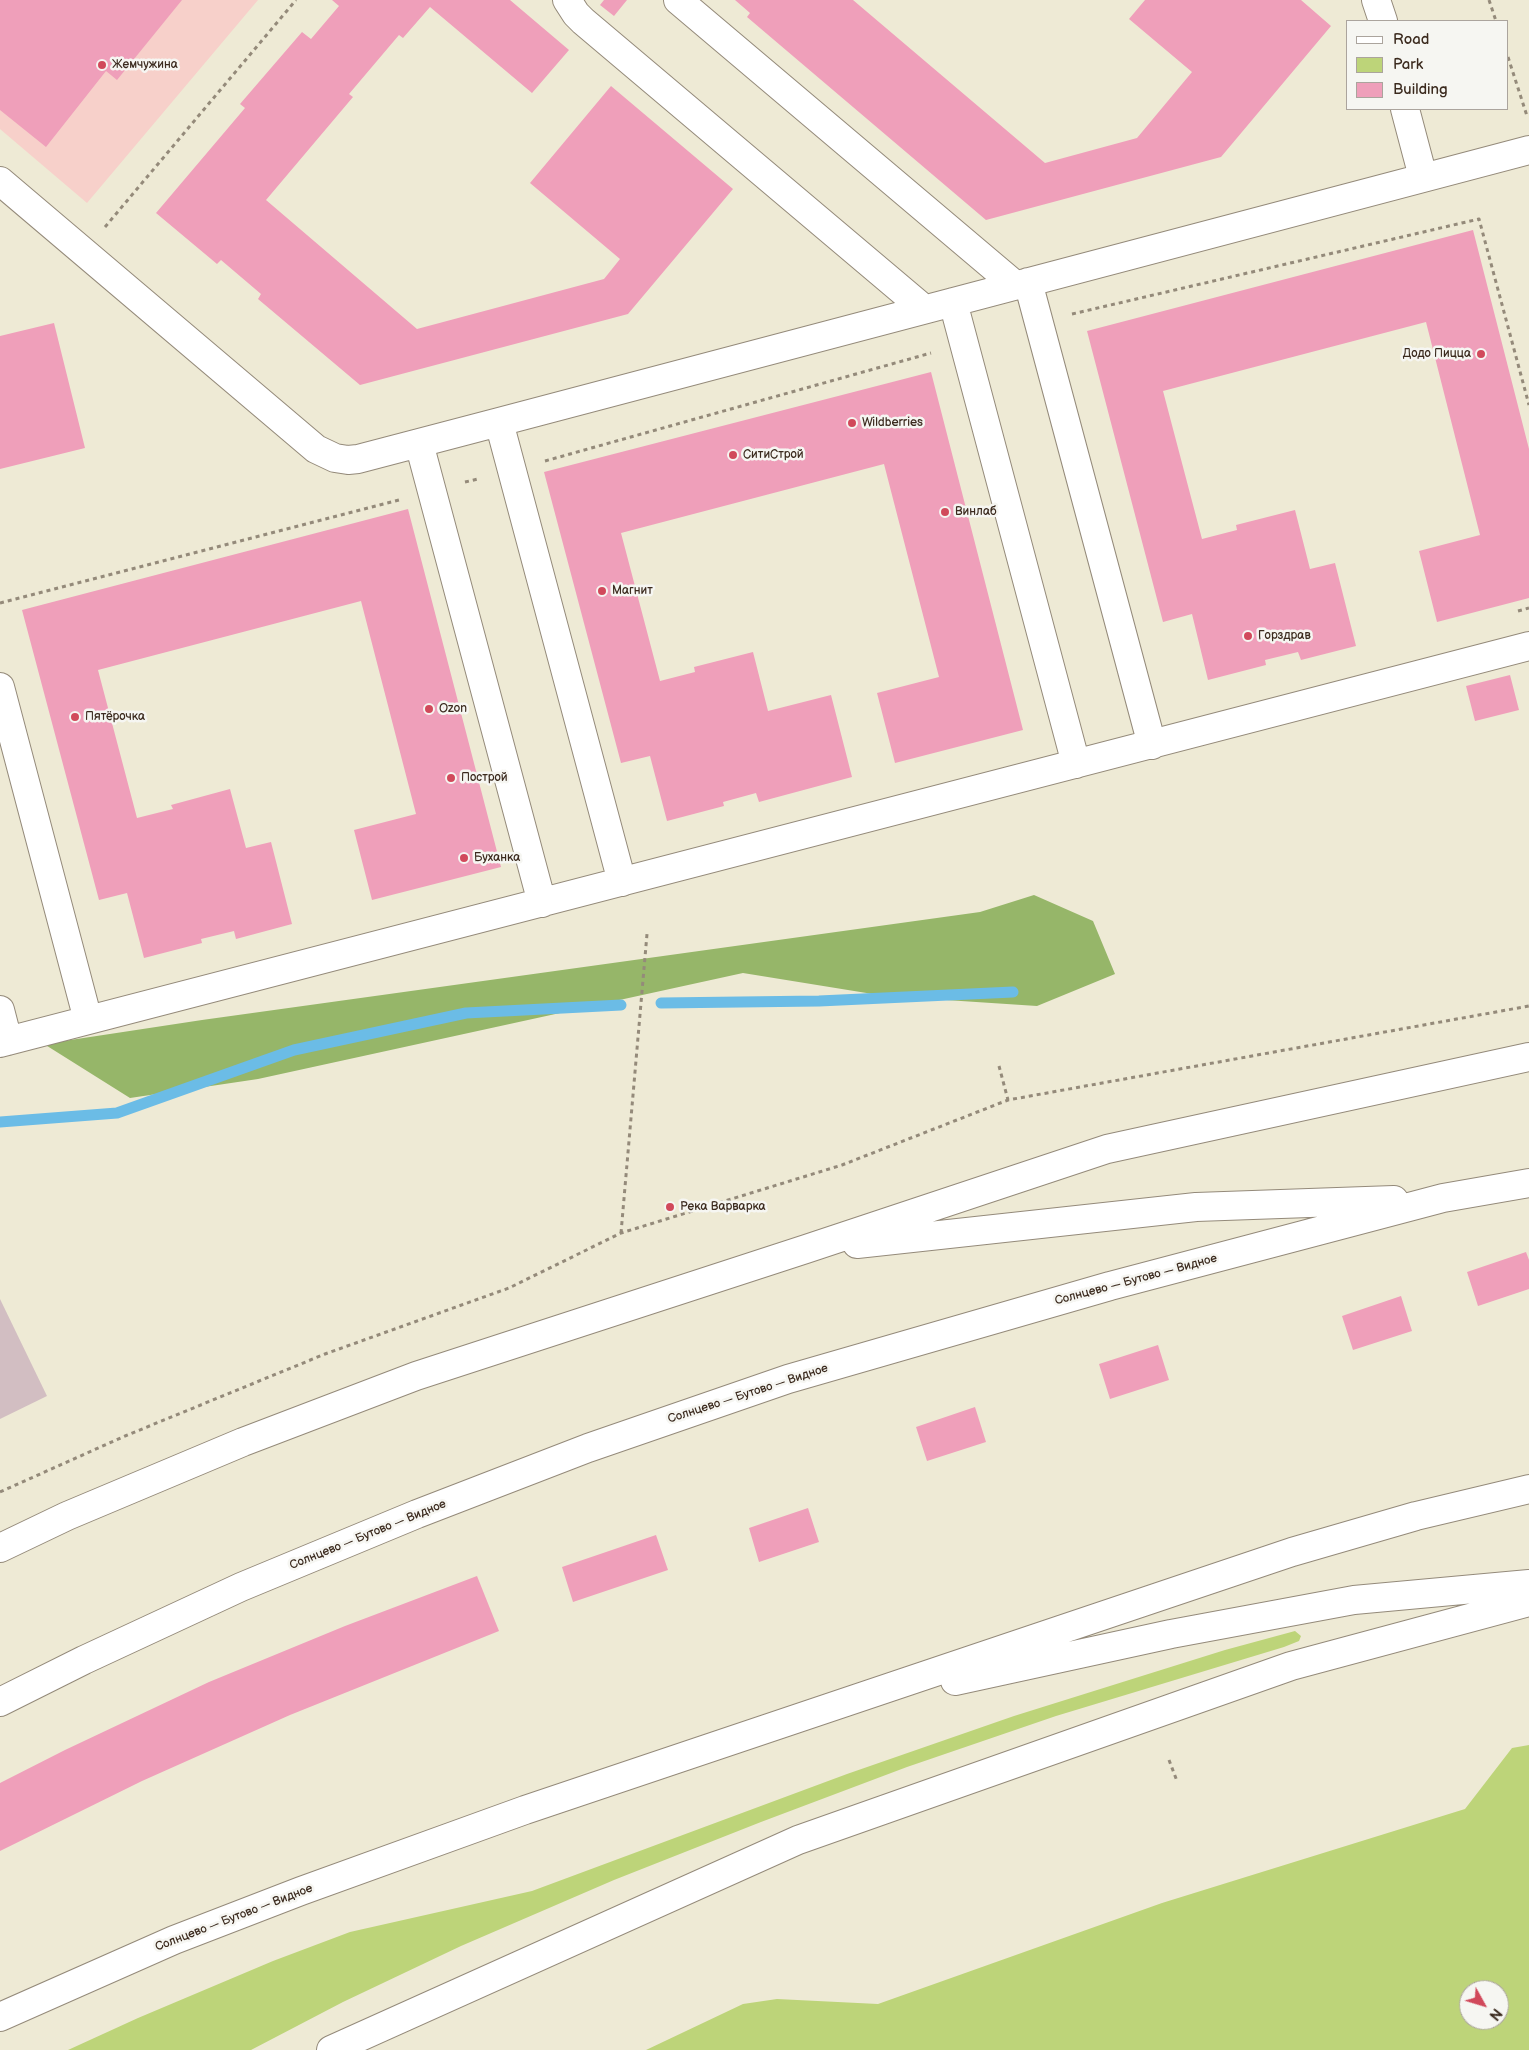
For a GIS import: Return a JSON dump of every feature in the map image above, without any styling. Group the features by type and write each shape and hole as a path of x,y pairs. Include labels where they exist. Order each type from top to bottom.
{"main road":[{"path":"567,0 583,21 924,309"},
{"path":"678,0 1022,284 1039,322 1152,745"},
{"path":"1376,0 1383,20"},
{"path":"1405,110 1423,178"},
{"path":"0,180 316,449 335,458 358,459 1529,150"},
{"path":"953,302 1076,764"},
{"path":"499,422 622,882"},
{"path":"419,443 542,903"},
{"path":"0,1010 4,1042 1529,646"},
{"path":"0,687 88,1020"},
{"path":"0,1548 67,1516 243,1442 416,1376 1107,1149 1529,1057"},
{"name":"Солнцево — Бутово — Видное","path":"0,1702 84,1660 241,1587 417,1514 588,1448 788,1379 1110,1286 1443,1198 1529,1183"},
{"path":"806,1249 1196,1207 1443,1198"},
{"name":"Солнцево — Бутово — Видное","path":"0,2017 174,1940 300,1891 525,1810 1292,1552 1416,1516 1529,1489"},
{"path":"834,1707 1171,1634 1354,1600 1529,1584"},
{"path":"331,2050 798,1840 1291,1666 1529,1602"}],"path":[{"path":"84,252 296,0"},
{"path":"1489,0 1496,20"},
{"path":"1509,60 1529,121"},
{"path":"1039,322 1478,218 1529,405"},
{"path":"0,603 512,470 964,344"},
{"path":"621,1233 648,934"},
{"path":"0,1492 125,1436 326,1354 509,1288 621,1233 842,1165 1008,1100 1529,1006"},
{"path":"999,1066 1008,1100"},
{"path":"1169,1760 1177,1781"}],"shaded area":[{"name":"Жемчужина","path":"0,0 258,0 87,203 0,129"},
{"path":"0,1299 47,1396 0,1419"}],"green space":[{"path":"1034,895 1093,921 1115,974 1037,1006 885,996 743,973 258,1079 130,1098 44,1044 202,1020 980,912"},
{"path":"1295,1631 1301,1636 1299,1641 1284,1647 1056,1716 907,1767 614,1880 461,1946 343,2002 251,2050 68,2050 273,1961 350,1932 532,1891 847,1774 1014,1716 1225,1650"},
{"path":"1529,1745 1529,2050 646,2050 743,2004 777,1999 878,2004 1162,1903 1465,1809 1512,1748"}],"building":[{"path":"0,0 182,0 117,80 106,71 46,147 0,110"},
{"path":"332,0 510,0 569,50 532,93 430,7 403,38 399,35 349,94 353,97 266,200 417,329 604,279 620,259 530,183 611,86 733,189 628,314 360,385 258,299 261,294 221,260 217,264 156,213 245,108 240,104 302,32 311,39 339,6"},
{"path":"604,0 627,0 614,16 600,5"},
{"path":"735,0 853,0 1045,163 1137,138 1192,72 1129,19 1145,0 1301,0 1331,26 1221,157 986,220 747,17 750,13"},
{"path":"1473,230 1529,449 1529,598 1437,622 1419,551 1480,535 1426,322 1163,391 1202,539 1237,530 1236,525 1295,510 1310,569 1335,563 1356,646 1301,660 1298,652 1265,660 1266,665 1208,680 1192,614 1163,622 1087,331"},
{"path":"54,323 85,448 0,469 0,336"},
{"path":"931,372 1023,730 895,763 877,693 939,677 884,464 621,533 660,681 695,672 694,667 753,652 768,711 831,695 852,777 759,802 756,793 723,802 724,806 667,821 650,756 621,763 544,472"},
{"path":"408,509 501,867 372,900 354,830 416,814 361,601 98,670 137,818 173,809 171,805 230,789 246,848 271,842 292,924 236,939 234,931 201,939 202,943 144,958 127,893 99,900 22,610"},
{"path":"1510,675 1519,710 1475,721 1466,686"},
{"path":"1526,1252 1529,1260 1529,1289 1478,1306 1467,1272"},
{"path":"1401,1296 1412,1331 1353,1350 1342,1316"},
{"path":"1158,1345 1169,1380 1110,1399 1099,1364"},
{"path":"975,1407 986,1442 927,1461 916,1427"},
{"path":"808,1508 819,1542 759,1562 749,1528"},
{"path":"656,1535 668,1570 573,1602 562,1567"},
{"path":"477,1576 499,1631 290,1715 142,1781 0,1851 0,1783 209,1682 345,1626"}],"waterway":[{"path":"661,1003 819,1001 1013,992"},
{"path":"0,1122 117,1113 294,1050 466,1013 621,1005"}],"place":[{"name":"Жемчужина","path":"102,65"},
{"name":"Додо Пицца","path":"1481,354"},
{"name":"Wildberries","path":"852,423"},
{"name":"СитиСтрой","path":"733,455"},
{"name":"Винлаб","path":"945,512"},
{"name":"Магнит","path":"602,591"},
{"name":"Горздрав","path":"1248,636"},
{"name":"Ozon","path":"429,709"},
{"name":"Пятёрочка","path":"75,717"},
{"name":"Построй","path":"451,778"},
{"name":"Буханка","path":"464,858"},
{"name":"Река Варварка","path":"670,1207"}]}
